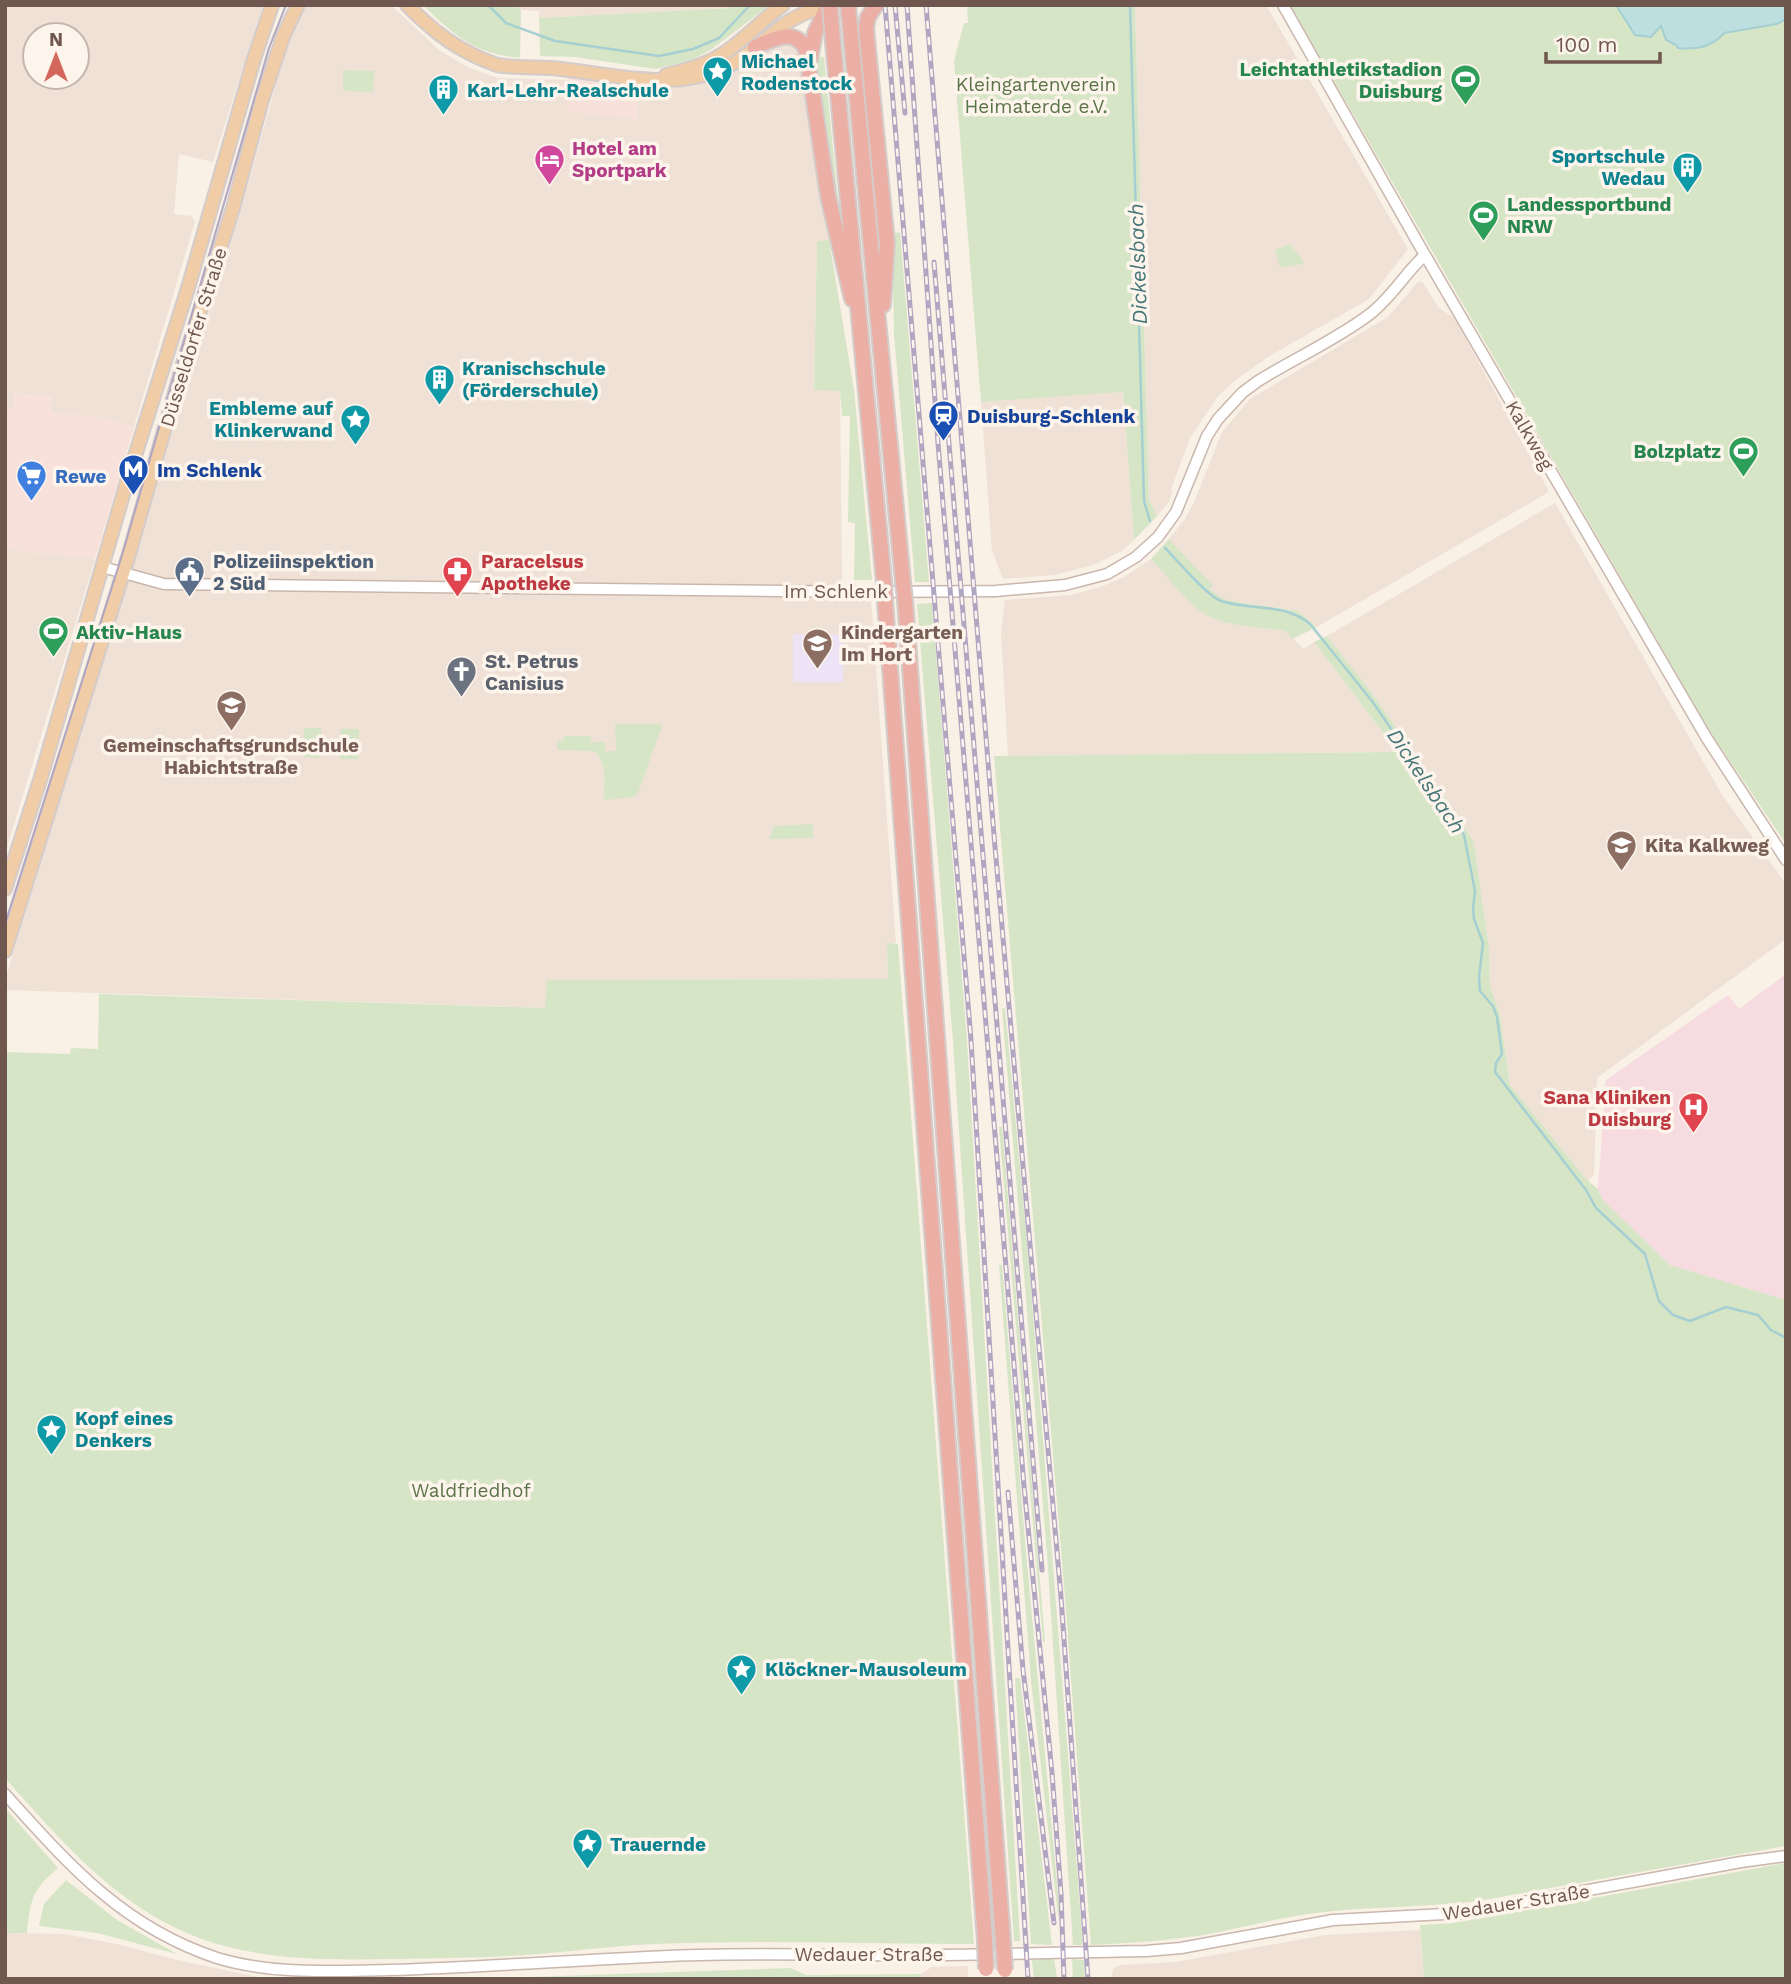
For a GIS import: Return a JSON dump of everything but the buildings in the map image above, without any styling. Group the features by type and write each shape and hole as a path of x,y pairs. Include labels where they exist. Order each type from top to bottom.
{"highway":[{"path":"847,5 866,28"},
{"path":"847,5 905,600 1005,1975"},
{"path":"876,5 868,18 866,28 887,244 886,284 880,327"},
{"path":"828,6 886,601 987,1974"},
{"path":"810,60 815,33 828,6"},
{"path":"755,47 778,37 788,36 802,42 810,60 828,196 846,280 861,329"}],"main road":[{"name":"Düsseldorfer Straße","path":"5,889 272,5"},
{"name":"Düsseldorfer Straße","path":"5,951 123,573 183,364 233,208 262,100 284,34 298,5"},
{"path":"407,5 444,40 470,55 497,65 673,81 711,73 732,64 795,16 828,6"},
{"path":"648,79 691,69 728,51 783,5"}],"street":[{"path":"828,6 847,5"},
{"name":"Kalkweg","path":"1283,5 1706,737 1786,860"},
{"name":"Im Schlenk","path":"102,567 164,584 817,592 996,591 1078,583 1122,565 1158,537 1176,512 1208,436 1242,393 1370,314 1426,255"},
{"name":"Wedauer Straße","path":"5,1794 69,1865 141,1923 186,1946 219,1958 255,1967 295,1971 483,1968 735,1954 924,1955 1158,1950 1333,1920 1464,1913 1786,1856"}],"shaded area":[{"path":"5,5 263,5 213,162 179,154 174,214 191,216 195,221 134,427 106,418 50,413 52,397 14,393 13,410 5,409"},
{"path":"309,5 391,5 440,51 470,68 497,78 567,80 567,111 638,118 638,79 695,77 757,47 798,39 829,240 817,241 814,389 840,390 842,583 871,600 896,943 887,944 888,979 547,980 546,1008 5,990 5,980 248,185 289,37 299,16"},
{"path":"514,5 730,5 730,8 539,18 539,11 521,10"},
{"path":"1135,5 1266,5 1408,249 1369,299 1268,357 1218,396 1190,438 1169,502 1157,516 1149,499"},
{"path":"567,70 638,78 638,119 567,111"},
{"path":"1422,281 1438,307 1455,319 1548,489 1547,493 1317,627 1298,611 1226,600 1209,589 1169,539 1185,519 1195,500 1222,432 1250,399 1388,317 1417,283"},
{"path":"1123,391 1134,540 1122,551 1093,565 1054,575 1003,579 992,551 981,402"},
{"path":"13,393 52,397 50,413 106,418 134,427 95,559 5,549 5,409 13,409"},
{"path":"1555,503 1721,793 1786,884 1786,939 1597,1078 1594,1174 1588,1181 1510,1085 1500,1015 1490,986 1489,948 1474,842 1369,689 1327,636"},
{"path":"5,549 95,559 5,854"},
{"path":"1151,559 1210,617 1287,631 1303,649 1314,642 1398,752 1008,756 1001,632 1005,600 1071,595 1100,587 1124,577"},
{"name":"Kindergarten Im Hort","path":"793,634 843,635 843,682 793,682"},
{"name":"Sana Kliniken Duisburg","path":"1786,974 1786,1300 1670,1265 1602,1199 1598,1189 1606,1080 1728,995 1739,1009"},
{"path":"1420,1930 1424,1979 1110,1979 1114,1968 1120,1965 1176,1962 1325,1935"},
{"path":"5,1933 64,1934 266,1979 5,1979"},
{"path":"968,1966 968,1979 921,1979 921,1974 932,1967"}],"green space":[{"path":"423,5 514,5 521,10 520,58 504,56 467,42"},
{"path":"730,5 770,5 712,49 690,61 655,69 575,57 540,56 539,18 730,8"},
{"name":"Kleingartenverein Heimaterde e.V.","path":"1135,5 1149,499 1157,516 1134,540 1123,392 981,402 954,61 964,23 968,23 967,7"},
{"path":"1290,5 1786,5 1786,844 1709,730"},
{"path":"814,56 824,57 842,241"},
{"path":"343,70 374,71 373,92 343,91"},
{"path":"900,232 929,582 915,582 894,334 892,234"},
{"path":"829,240 854,390 872,580 854,580 855,523 848,522 850,416 842,416 840,391 814,390 817,241"},
{"path":"1290,244 1303,260 1303,264 1280,268 1275,250"},
{"path":"1169,539 1213,586 1209,589 1226,600 1298,611 1317,627 1292,639 1286,631 1238,625 1210,617 1187,599 1151,559"},
{"path":"932,603 967,1041 1020,1941 1014,1941 953,1042 917,604"},
{"path":"1327,636 1369,689 1474,842 1489,948 1490,985 1500,1015 1510,1085 1587,1180 1598,1189 1602,1199 1670,1265 1786,1300 1786,1846 1478,1901 1329,1911 1189,1937 1091,1945 1065,1597 994,756 1398,752 1314,642"},
{"path":"615,724 662,726 638,793 633,797 607,800 604,798 603,767 594,751 557,750 558,741 564,741 564,736 591,736 591,742 605,742 605,751 616,751"},
{"path":"304,728 321,728 321,758 303,757"},
{"path":"341,729 359,729 358,759 340,759"},
{"path":"813,824 813,838 769,839 774,826"},
{"name":"Waldfriedhof","path":"887,943 898,944 974,1944 720,1942 635,1945 494,1957 295,1958 223,1946 199,1938 169,1925 117,1891 70,1849 5,1778 5,1052 70,1054 71,1048 98,1049 99,994 545,1008 547,980 888,979"},
{"path":"1005,1008 1029,1263 1083,1945 1073,1945 1047,1554 1002,1009"},
{"path":"1002,1126 1045,1642 999,1127"},
{"path":"999,1265 1002,1265 1060,1915 1031,1680"},
{"path":"1015,1678 1020,1678 1052,1945 1031,1944"},
{"path":"5,1808 58,1868 34,1896 27,1933 5,1933"},
{"path":"1786,1863 1786,1979 1424,1979 1420,1925 1453,1923"},
{"path":"66,1880 117,1920 177,1954 97,1933 39,1926 44,1904"},
{"path":"1054,1958 1057,1979 1034,1979 1032,1960"},
{"path":"1072,1959 1084,1960 1085,1979 1073,1979"},
{"path":"790,1968 807,1975 921,1974 921,1979 470,1979"}],"water":[{"path":"1616,5 1786,5 1786,19 1777,24 1724,33 1704,46 1678,48 1666,40 1661,26 1651,37 1635,35"}],"waterway":[{"name":"Dickelsbach","path":"488,5 506,23 555,41 659,56 693,49 719,38 750,5"},
{"name":"Dickelsbach","path":"1130,5 1144,501 1150,521"},
{"name":"Dickelsbach","path":"1165,548 1215,598 1232,604 1289,613 1310,624 1372,701 1464,835 1475,891 1474,919 1483,943 1480,991 1493,1006 1497,1017 1502,1054 1496,1063 1495,1072 1586,1190 1596,1208 1645,1254 1659,1301 1673,1315 1690,1321 1726,1307 1758,1315 1771,1330 1786,1338"}],"tram line":[{"path":"5,924 123,552 269,48 286,5"}],"railway":[{"path":"885,5 971,1040 1028,1979"},
{"path":"895,5 905,113"},
{"path":"907,5 938,443 1024,1486 1052,1773 1064,1979"},
{"path":"926,5 995,847 1061,1597 1088,1979"},
{"path":"934,262 1042,1570"},
{"path":"1008,1492 1023,1670 1054,1923"}],"place":[{"name":"Michael Rodenstock","path":"718,99"},
{"name":"Leichtathletikstadion Duisburg","path":"1465,107"},
{"name":"Karl-Lehr-Realschule","path":"444,117"},
{"name":"Hotel am Sportpark","path":"549,186"},
{"name":"Sportschule Wedau","path":"1688,194"},
{"name":"Landessportbund NRW","path":"1484,242"},
{"name":"Kranischschule (Förderschule)","path":"439,406"},
{"name":"Duisburg-Schlenk","path":"944,443"},
{"name":"Embleme auf Klinkerwand","path":"356,446"},
{"name":"Bolzplatz","path":"1744,478"},
{"name":"Im Schlenk","path":"134,497"},
{"name":"Rewe","path":"32,503"},
{"name":"Polizeiinspektion 2 Süd","path":"190,599"},
{"name":"Paracelsus Apotheke","path":"458,599"},
{"name":"Aktiv-Haus","path":"53,659"},
{"name":"Kindergarten Im Hort","path":"818,670"},
{"name":"St. Petrus Canisius","path":"462,699"},
{"name":"Gemeinschaftsgrundschule Habichtstraße","path":"231,733"},
{"name":"Kita Kalkweg","path":"1622,872"},
{"name":"Sana Kliniken Duisburg","path":"1694,1135"},
{"name":"Kopf eines Denkers","path":"52,1456"},
{"name":"Klöckner-Mausoleum","path":"742,1696"},
{"name":"Trauernde","path":"587,1871"}]}
